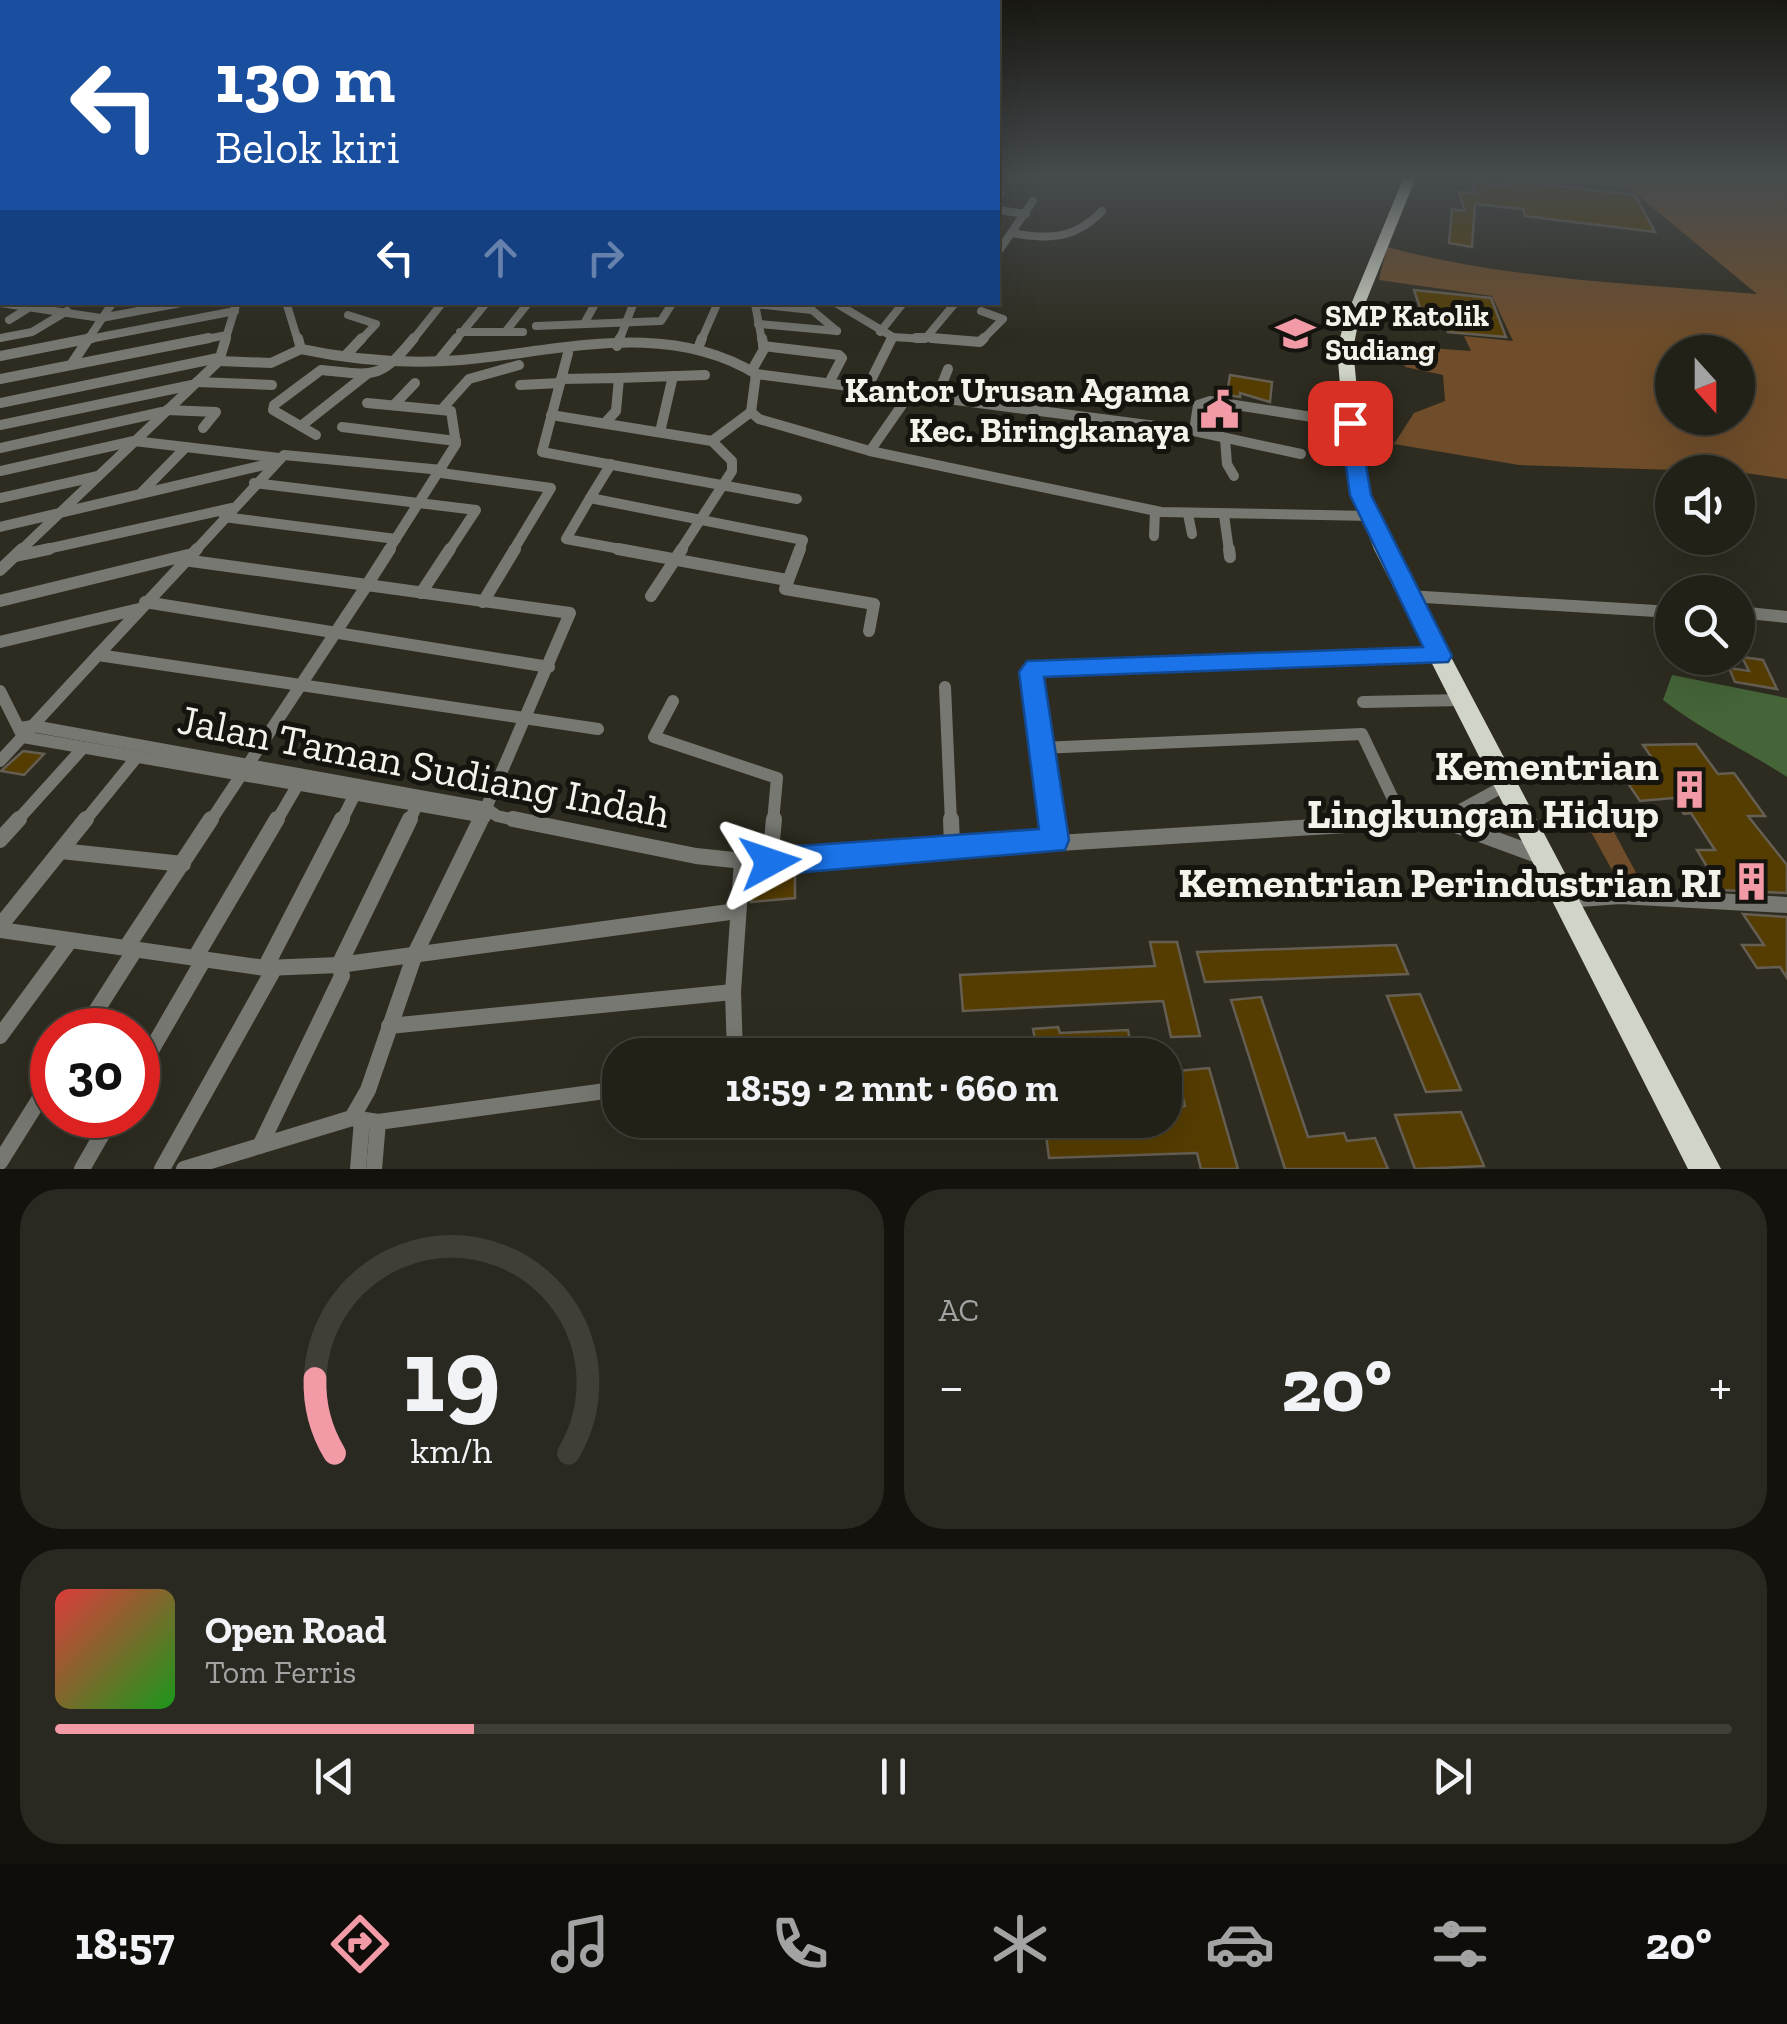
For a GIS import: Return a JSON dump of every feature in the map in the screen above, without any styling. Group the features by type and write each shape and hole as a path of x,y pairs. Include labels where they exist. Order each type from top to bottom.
{"highway":[{"path":"1387,232 1348,329 1345,350 1357,481 1408,596 1705,1169"}],"street":[{"path":"1000,249 1012,233 1056,239 1081,232"},
{"path":"10,305 101,318 170,305"},
{"path":"70,366 111,305"},
{"path":"287,305 301,349"},
{"path":"316,436 273,410 274,406 321,370 367,374 389,368 441,305"},
{"path":"438,360 484,305"},
{"path":"506,331 527,305"},
{"path":"584,324 594,305"},
{"path":"617,346 633,305"},
{"path":"536,326 662,320 671,305"},
{"path":"701,342 717,305"},
{"path":"701,342 711,334 725,305"},
{"path":"712,441 751,412 754,372 763,346 754,305"},
{"path":"758,324 837,332 812,310 783,305"},
{"path":"838,305 893,338 980,342 1002,319 980,311"},
{"path":"847,312 852,305"},
{"path":"880,332 902,305"},
{"path":"926,338 954,305"},
{"path":"9,320 30,307"},
{"path":"0,356 235,307 218,360 6,562"},
{"path":"0,338 32,332 67,311"},
{"path":"346,355 376,324 348,316"},
{"path":"460,332 523,332"},
{"path":"0,380 227,335"},
{"path":"867,388 893,338"},
{"path":"0,404 218,360 271,363 301,349 438,360 701,342 754,372 1194,431 1302,454"},
{"path":"763,346 839,355 842,358 829,383"},
{"path":"568,353 542,452 797,499"},
{"path":"442,409 469,379 519,365"},
{"path":"936,399 948,370"},
{"path":"301,426 367,374"},
{"path":"660,432 673,376"},
{"path":"520,385 705,376"},
{"path":"605,423 616,410 618,378"},
{"path":"394,405 415,382"},
{"path":"0,425 196,383 272,385"},
{"path":"870,450 909,395"},
{"path":"1194,431 1198,405 1210,401 1350,423"},
{"path":"96,1008 242,770 442,472 456,441 454,415 442,409 367,402"},
{"path":"0,448 166,411 216,412 203,428"},
{"path":"751,412 764,421 870,450 1155,510 1188,514 1371,516"},
{"path":"551,414 712,441 732,461 702,520 651,596"},
{"path":"342,427 456,441"},
{"path":"1226,439 1226,464 1234,476"},
{"path":"0,471 134,441 276,461"},
{"path":"140,494 186,447"},
{"path":"0,527 276,461 293,453 552,488 483,602"},
{"path":"0,760 276,461"},
{"path":"611,464 566,539 787,580"},
{"path":"0,498 100,476"},
{"path":"254,483 477,512 421,593"},
{"path":"590,498 804,540 786,591 874,604 868,630"},
{"path":"1154,536 1155,510"},
{"path":"6,562 228,512 396,539"},
{"path":"1188,514 1192,534"},
{"path":"1224,515 1230,557"},
{"path":"0,600 186,557 570,613 488,814 468,844 416,954 368,1090 358,1169"},
{"path":"1408,596 1655,611"},
{"path":"0,642 142,606 549,666"},
{"path":"1755,613 1787,616"},
{"path":"98,655 300,688 598,729"},
{"path":"1055,840 1031,672 1036,668 1440,656"},
{"path":"945,687 952,846"},
{"path":"1,695 25,730 82,749 242,770 297,786 416,807 488,814"},
{"path":"1364,702 1462,700"},
{"path":"673,701 654,738 778,780 770,862"},
{"name":"Jalan Taman Sudiang Indah","path":"25,730 742,862 952,846 1442,820 1506,785"},
{"path":"1040,748 1362,734 1404,822"},
{"path":"0,840 82,749"},
{"path":"136,758 0,928 69,942 270,968 339,964 737,911"},
{"path":"160,1033 297,786"},
{"path":"162,1169 270,968 354,796"},
{"path":"260,1146 342,976 339,964 416,807"},
{"path":"1442,820 1544,857"},
{"path":"61,850 183,864"},
{"path":"734,1038 732,992 742,862"},
{"path":"1566,900 1620,896 1787,905"},
{"path":"0,1036 69,942"},
{"path":"389,1026 732,992"},
{"path":"184,1169 364,1120 602,1091"},
{"path":"1,1160 30,1114"},
{"path":"364,1120 374,1169"},
{"path":"82,1169 100,1138"}],"shaded area":[{"path":"1682,232 1787,232 1787,479 1755,474 1755,455 1655,455 1655,469 1519,465 1394,444 1414,413 1445,401 1443,375 1405,367 1401,346 1471,351 1464,336 1513,341 1492,296 1379,280 1387,247 1478,266 1617,283 1757,294"},
{"path":"1672,675 1787,698 1787,777 1693,721 1663,700"},
{"path":"1591,832 1614,832 1640,880 1617,879"}],"building":[{"path":"1450,232 1473,232 1472,247 1449,243"},
{"path":"1414,290 1491,298 1506,337 1448,332 1444,314 1420,308"},
{"path":"1230,375 1272,382 1270,402 1240,393 1240,397 1227,395"},
{"path":"1755,659 1763,660 1777,689 1735,682 1732,675 1755,675"},
{"name":"Kementrian Lingkungan Hidup","path":"1696,744 1718,774 1734,773 1765,816 1748,816 1787,865 1787,893 1721,890 1697,850 1715,850 1691,813 1684,814 1673,798 1640,801 1625,779 1656,778 1649,769 1659,768 1643,745"},
{"path":"23,751 44,754 24,775 1,771"},
{"path":"795,871 795,898 751,902 753,874"},
{"name":"Kementrian Perindustrian RI","path":"1743,914 1787,917 1787,978 1780,967 1757,968 1742,945 1764,945"},
{"path":"1150,942 1177,942 1200,1036 1171,1037 1163,1001 963,1011 960,975 1155,966"},
{"path":"1396,945 1408,974 1205,982 1197,952"},
{"path":"1420,994 1461,1090 1426,1092 1387,996"},
{"path":"1261,997 1308,1137 1344,1133 1347,1141 1375,1138 1388,1169 1285,1169 1231,1000"},
{"path":"1058,1027 1060,1033 1128,1030 1130,1038 1035,1038 1033,1029"},
{"path":"1209,1068 1238,1169 1201,1169 1197,1153 1049,1158 1046,1138 1182,1138 1182,1070"},
{"path":"1461,1112 1484,1166 1415,1169 1395,1115"}],"place":[{"name":"SMP Katolik Sudiang","path":"1295,333"},
{"name":"Kantor Urusan Agama Kec. Biringkanaya","path":"1220,410"},
{"name":"Kementrian Lingkungan Hidup","path":"1689,789"},
{"name":"Kementrian Perindustrian RI","path":"1752,882"}],"route":[{"path":"770,862 1055,840 1031,672 1036,668 1440,656 1380,541 1361,495 1350,423"}]}
